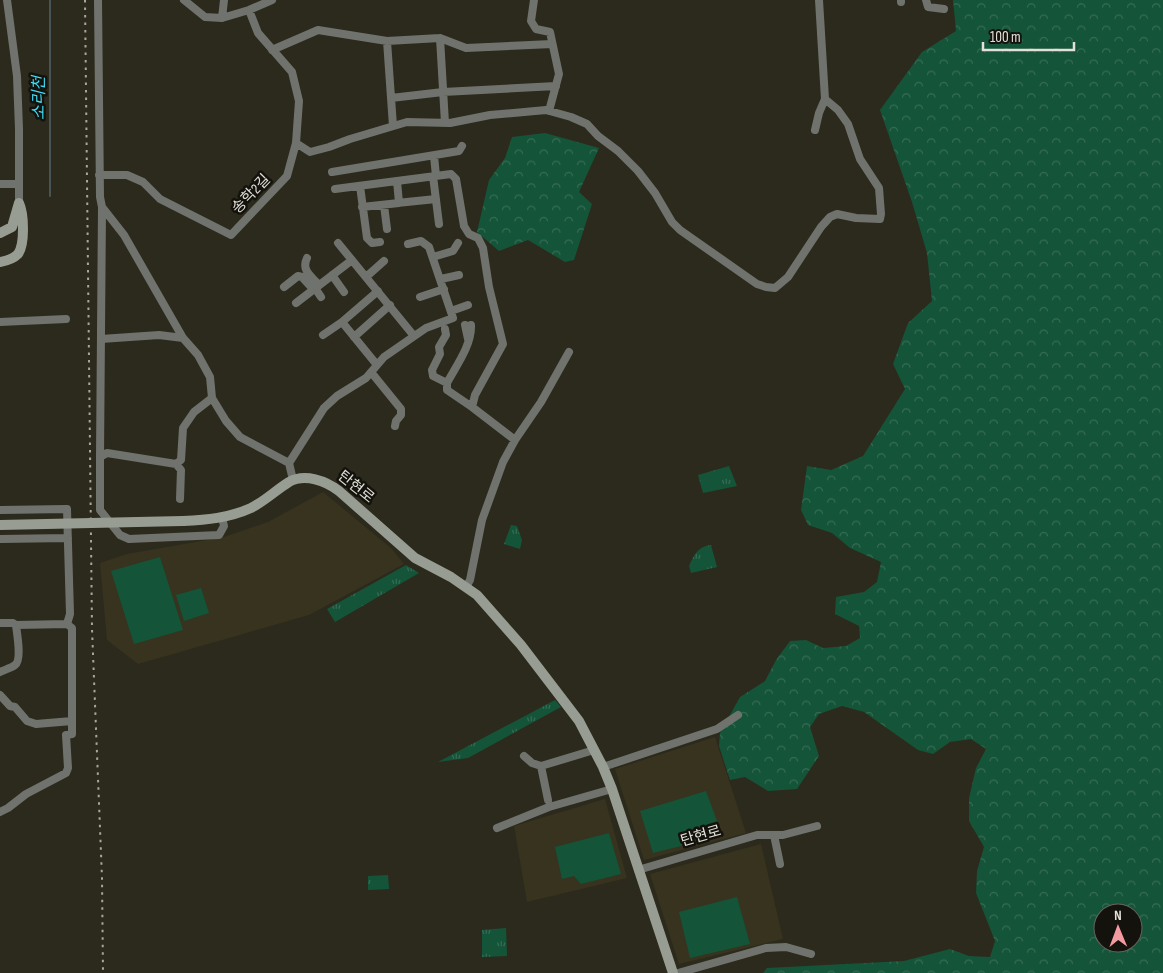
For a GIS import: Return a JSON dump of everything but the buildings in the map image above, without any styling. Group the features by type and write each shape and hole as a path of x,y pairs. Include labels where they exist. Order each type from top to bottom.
{"main road":[{"path":"0,233 12,227 19,203"},
{"path":"0,262 9,260 17,255 21,248 22,209 19,203"},
{"path":"0,525 208,520 250,508 294,480"},
{"name":"탄현로","path":"294,480 321,480 330,484 414,558 466,587 486,604 527,652 579,721 604,767 673,973"}],"street":[{"path":"7,0 17,76 19,203"},
{"path":"98,0 99,175 102,207 100,510 120,535 129,539 219,535 224,526 222,517"},
{"path":"184,0 205,17 222,18 249,10 272,0"},
{"path":"222,18 224,0"},
{"path":"534,0 531,21 536,28 550,32 559,74 549,111"},
{"path":"815,130 819,112 825,99 819,0"},
{"path":"926,0 928,7 944,9"},
{"name":"송학2길","path":"99,175 127,175 142,182 160,199 231,235 288,176 296,143 298,101 292,72 258,33 249,10"},
{"path":"272,50 318,30 386,41 440,38 466,48 552,44"},
{"path":"440,38 445,123"},
{"path":"386,41 392,126"},
{"path":"391,98 443,92 556,86"},
{"path":"296,143 310,152 392,126 418,121 461,122 490,115 549,111 571,116 587,124 638,171 655,193 672,222 680,230 757,284 775,288 788,277 821,227 830,217 837,214 856,218 880,218 879,188 860,159 848,124 838,110 825,99"},
{"path":"332,172 459,151 462,146"},
{"path":"434,156 439,224"},
{"path":"348,170 350,187"},
{"path":"335,189 451,174 456,179 464,226 469,234 478,238 483,248 489,287 503,344 475,395 472,408"},
{"path":"397,181 399,203 397,203"},
{"path":"0,184 19,184"},
{"path":"360,186 367,238 372,243 380,242"},
{"path":"362,207 436,199"},
{"path":"384,204 387,229"},
{"path":"102,207 124,235 183,338 198,355 210,377 212,398 226,421 240,437 289,463 294,480"},
{"path":"289,463 324,408 337,396 366,378 384,357 414,336 426,328 453,318 429,247 421,242 408,244"},
{"path":"338,243 414,336"},
{"path":"433,257 453,251 458,243"},
{"path":"307,258 304,268 321,297"},
{"path":"296,303 352,260"},
{"path":"366,276 384,261"},
{"path":"332,275 344,292"},
{"path":"441,280 459,275"},
{"path":"284,287 298,276 316,287"},
{"path":"420,298 444,289"},
{"path":"323,335 342,322 378,291"},
{"path":"354,337 390,305"},
{"path":"451,310 468,305"},
{"path":"0,322 66,320"},
{"path":"342,322 354,337 401,409 401,416 396,421 395,426"},
{"path":"468,325 472,332 447,383 447,390 515,440"},
{"path":"445,328 446,335 439,347 440,354 432,370 434,376 447,383"},
{"path":"101,339 159,335 183,338"},
{"path":"466,587 470,580 482,520 504,462 515,440 541,402 569,352"},
{"path":"176,464 180,460 183,428 194,412 212,398"},
{"path":"100,457 107,453 176,464 181,470 180,499"},
{"path":"0,510 67,509 70,614 67,624"},
{"path":"0,539 68,538"},
{"path":"0,624 67,624 72,628 72,734 66,735 68,768 66,773 26,794 0,812"},
{"path":"0,672 15,665 18,660 16,625"},
{"path":"0,695 10,706 15,707 27,721 36,724 72,721"},
{"path":"604,767 717,729 738,714"},
{"path":"524,756 532,763 541,766 594,750"},
{"path":"541,766 548,800"},
{"path":"497,828 549,807 612,789"},
{"name":"탄현로","path":"638,870 757,835 783,835 817,826"},
{"path":"774,835 780,864"},
{"path":"678,973 766,948 786,947 811,954"}],"shaded area":[{"path":"323,492 392,549 404,564 309,615 138,664 107,640 100,563 127,554 224,537 268,522"},
{"path":"715,737 746,833 644,860 615,769"},
{"path":"605,799 627,878 527,902 514,826"},
{"path":"761,844 783,939 679,964 650,874"}],"green space":[{"path":"953,0 1163,0 1163,973 763,973 767,968 904,961 950,949 969,956 990,957 995,941 976,893 977,871 984,847 969,821 969,798 976,768 986,749 971,739 950,742 933,754 918,750 864,712 842,706 819,714 810,727 819,756 797,789 768,791 745,777 730,780 719,746 720,733 740,697 765,681 776,660 790,641 806,640 823,648 846,646 860,638 859,626 835,614 836,597 864,592 877,582 881,562 850,548 832,533 808,525 801,510 807,466 831,470 863,456 905,389 893,364 908,323 932,301 927,253 912,202 880,110 922,52 956,31"},
{"path":"545,133 599,148 579,192 592,204 574,260 565,262 528,240 499,251 477,232 489,180 505,158 512,137"},
{"path":"729,466 737,486 703,493 698,475"},
{"path":"511,525 517,526 522,540 520,549 504,544"},
{"path":"711,545 717,567 691,573 689,566 695,555 703,547"},
{"path":"160,557 183,630 134,644 111,571"},
{"path":"406,565 419,573 335,622 327,609"},
{"path":"201,588 209,613 184,621 176,595"},
{"path":"555,700 561,707 468,758 438,762"},
{"path":"706,791 717,821 708,824 713,838 653,853 640,811"},
{"path":"609,833 621,874 581,884 574,876 562,879 555,847"},
{"path":"388,875 389,889 368,890 368,876"},
{"path":"737,897 750,944 690,958 679,912"},
{"path":"506,928 507,956 482,957 482,930"}],"waterway":[{"name":"소리천","path":"50,0 50,196"}],"railway":[{"path":"85,0 92,629 102,878 103,973"}]}
